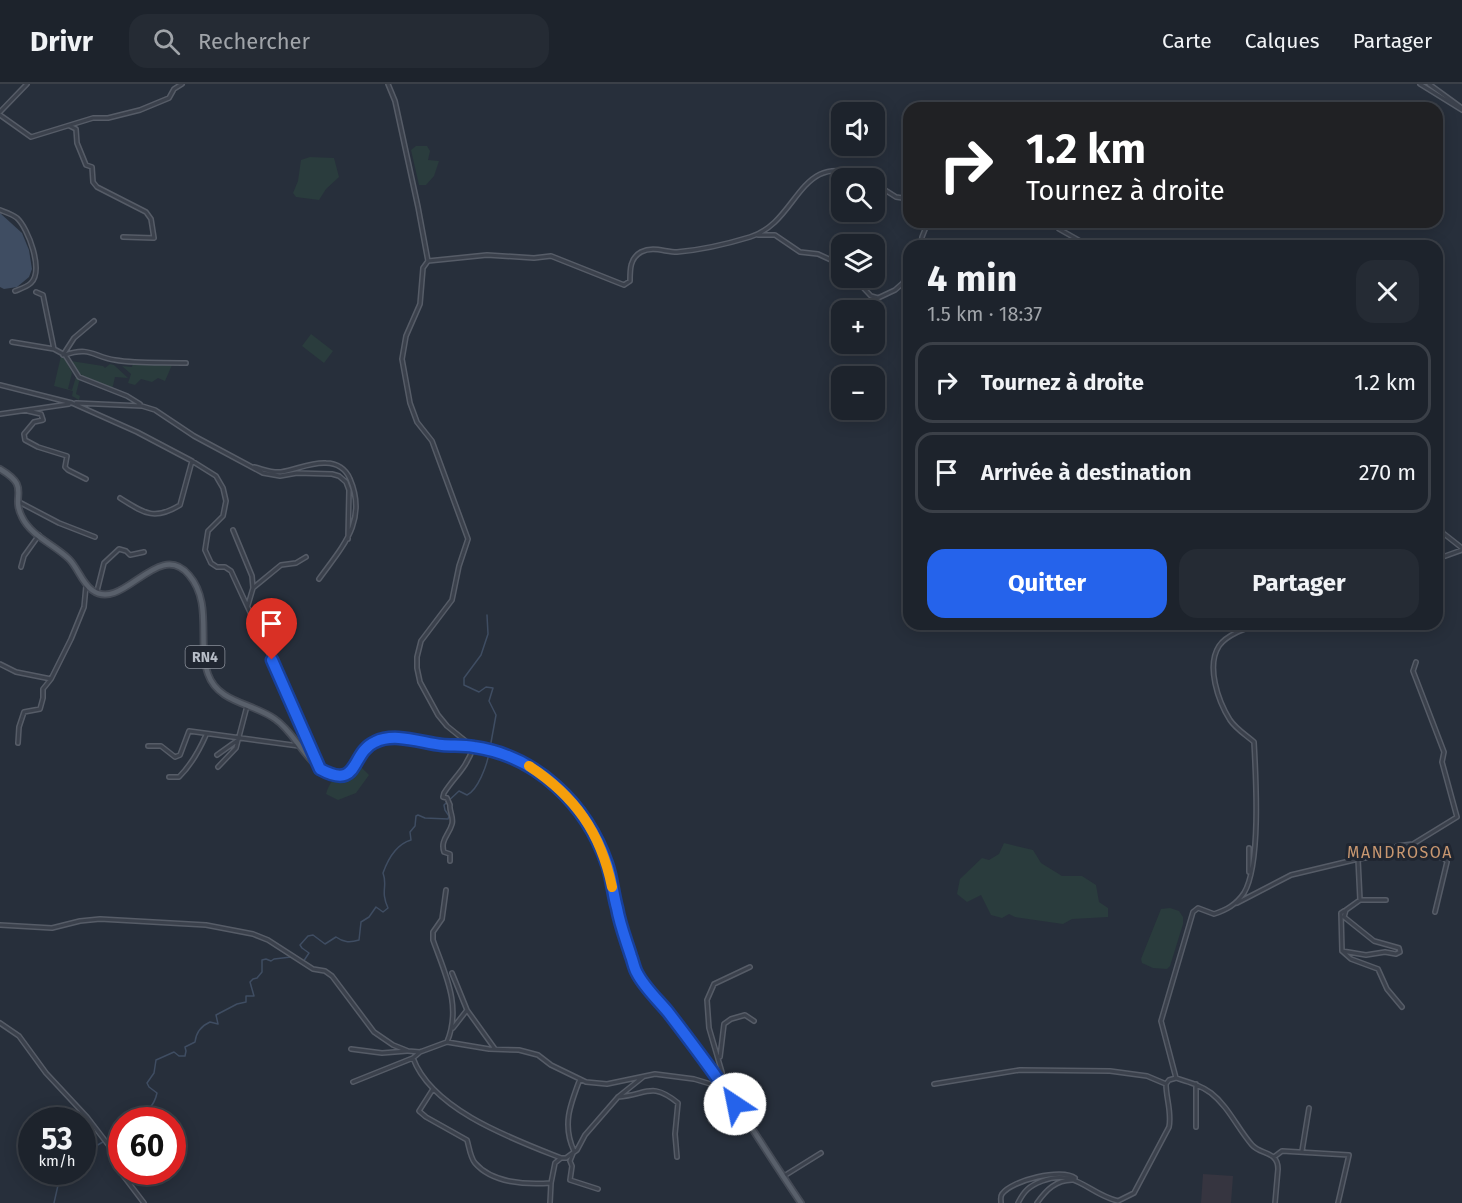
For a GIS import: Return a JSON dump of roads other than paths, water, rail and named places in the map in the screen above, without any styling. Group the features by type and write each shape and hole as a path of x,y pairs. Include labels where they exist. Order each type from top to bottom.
{"main road":[{"path":"0,469 16,480 23,520 39,536 70,560 87,584 97,593"},
{"name":"RN4","path":"97,593 116,592 145,573 170,564 181,566 192,578 199,592 204,620 205,662 212,683 223,695 275,719 287,729 320,769"},
{"path":"320,769 332,776 345,775 356,765 368,746 389,738 490,750 526,764 546,777 582,813 598,843 607,865 624,938 637,974 711,1068 801,1203"}],"street":[{"path":"27,84 0,113 31,137 93,118 108,118 140,110 169,98 174,89 182,84"},
{"path":"388,84 397,112 428,261 423,268 420,304 406,336 402,359 410,403 417,422 432,441 468,539 459,566 452,600 421,641 417,657 420,682 438,714 447,726 473,747 470,758 443,797 447,798 450,805 452,825 442,847 444,852 450,854 450,861"},
{"path":"1420,84 1462,109"},
{"path":"1430,84 1462,109"},
{"path":"70,126 76,129 77,143 86,165 92,167 93,182 97,187 146,212 151,219 154,238 123,237"},
{"path":"756,235 782,216 798,191 815,177 831,170"},
{"path":"885,190 896,197 903,198"},
{"path":"0,210 16,216 27,231 37,270 31,283 15,291"},
{"path":"1058,228 1078,240"},
{"path":"428,261 487,255 534,258 551,256 624,285 630,281 632,261 646,250 684,251 756,235 780,237 800,252 818,254 831,260"},
{"path":"863,288 871,297 878,298 895,290 903,283"},
{"path":"36,292 43,295 54,349"},
{"path":"64,355 74,338 94,321"},
{"path":"12,342 54,349 64,355 79,376 126,396 142,406"},
{"path":"64,355 95,352 114,360 186,363"},
{"path":"0,385 72,403 137,432 216,476 223,488 226,501 223,516 208,531 205,550 210,563 217,567 225,567 231,572 320,769"},
{"path":"0,414 72,403 142,406 155,410 194,436 270,475 332,474 339,476 346,482 349,490 348,539"},
{"path":"26,410 41,414 43,418 42,421 34,422 24,434 25,440 38,447 67,456 65,467 86,479"},
{"path":"120,498 153,514 165,514 180,505 192,461"},
{"path":"249,465 279,472 324,462 334,463 342,467 352,483 356,519 348,539 320,579"},
{"path":"19,502 59,523 95,537"},
{"path":"233,531 252,576 253,588 247,607"},
{"path":"1443,533 1462,549 1443,557"},
{"path":"21,567 24,556 39,536"},
{"path":"97,593 104,563 119,549 130,555 144,552"},
{"path":"253,588 281,565 296,563 306,557"},
{"path":"18,743 19,727 24,712 40,709 44,698 43,689 51,679 84,607 87,584"},
{"path":"1233,906 1244,892 1254,862 1256,775 1254,742 1230,720 1212,679 1219,645 1241,630"},
{"path":"1390,854 1397,846 1413,844 1457,817 1442,762 1443,752 1413,671 1416,662"},
{"path":"0,664 16,672 51,679"},
{"path":"218,767 236,748 247,706"},
{"path":"148,746 161,746 175,756 180,755 189,731 300,746"},
{"path":"169,777 179,777 192,762 195,753 202,747 206,735"},
{"path":"217,755 239,738"},
{"path":"1249,848 1249,876"},
{"path":"1176,1078 1161,1029 1161,1021 1193,912 1198,908 1214,914 1291,875 1358,859 1390,854 1430,854 1446,859 1447,868 1435,912"},
{"path":"1358,859 1360,900"},
{"path":"446,890 442,919 434,932 433,940 453,998 453,1028"},
{"path":"1386,900 1360,900 1341,913 1342,951 1352,959 1378,969 1387,989 1402,1007"},
{"path":"1342,951 1366,954 1400,952 1399,948 1374,941 1360,931 1344,917 1346,910"},
{"path":"0,925 52,928 80,921 100,920 206,925 253,934 268,940 313,969 325,971 344,990 374,1032 393,1045 408,1051"},
{"path":"729,1094 709,1028 707,1000 714,984 750,967"},
{"path":"452,973 466,1010 495,1049"},
{"path":"447,1042 453,1028 466,1010"},
{"path":"720,1060 724,1024 731,1018 745,1015 754,1021"},
{"path":"0,1023 19,1036 40,1065 87,1117 113,1151 122,1174 144,1203"},
{"path":"353,1082 414,1058 420,1052 447,1042 532,1052 551,1065 586,1082 607,1084 655,1074 694,1079 714,1085 729,1094"},
{"path":"351,1049 382,1053 420,1052"},
{"path":"414,1058 420,1073 433,1089 462,1112 494,1131 561,1158 566,1158 577,1150 585,1135 618,1096 643,1077"},
{"path":"934,1084 1020,1070 1110,1071 1147,1076 1166,1084"},
{"path":"1001,1203 1000,1197 1003,1192 1019,1184 1059,1173 1067,1174 1104,1196 1118,1201 1134,1193 1169,1127 1166,1084 1169,1080 1176,1078 1197,1084 1213,1095 1254,1148 1274,1157 1278,1163 1275,1203"},
{"path":"580,1079 571,1103 567,1130 574,1151 570,1161 572,1166 570,1179 598,1190"},
{"path":"1196,1127 1197,1084"},
{"path":"433,1089 420,1111 426,1118 467,1140 473,1162 495,1178 527,1183 551,1183"},
{"path":"618,1096 628,1096 646,1089 665,1092 678,1103 675,1134 677,1157"},
{"path":"1302,1150 1309,1108"},
{"path":"1274,1157 1282,1151 1302,1150 1349,1155 1338,1203"},
{"path":"784,1177 821,1153"},
{"path":"550,1203 555,1163 561,1158"},
{"path":"1018,1203 1023,1193 1035,1183 1059,1177 1077,1180"},
{"path":"1037,1203 1052,1186 1066,1180 1077,1180"}],"water":[{"path":"0,213 22,233 29,250 32,269 29,277 17,287 4,289 0,287"}],"waterway":[{"path":"487,615 488,634 481,655 464,678 464,685 479,692 486,687 493,688 489,701 496,715 490,748"},
{"path":"303,962 309,953 300,945 308,936 313,935 325,944 336,937 346,942 359,940 361,922 369,917 376,907 383,912 388,908 383,873 394,853 401,845 411,840 410,832 415,826 416,816 448,819 444,805 459,791 467,795 475,788 489,753"},
{"path":"150,1107 157,1093 147,1083 154,1073 156,1060 174,1052 179,1056 185,1056 185,1047 195,1042 202,1028 210,1022 218,1024 216,1015 246,1002 246,996 254,996 250,982 262,972 262,960 271,961 291,957"},
{"path":"96,1146 108,1139"},
{"path":"54,1203 58,1185"}],"district":[{"name":"MANDROSOA","path":"1400,852"}]}
